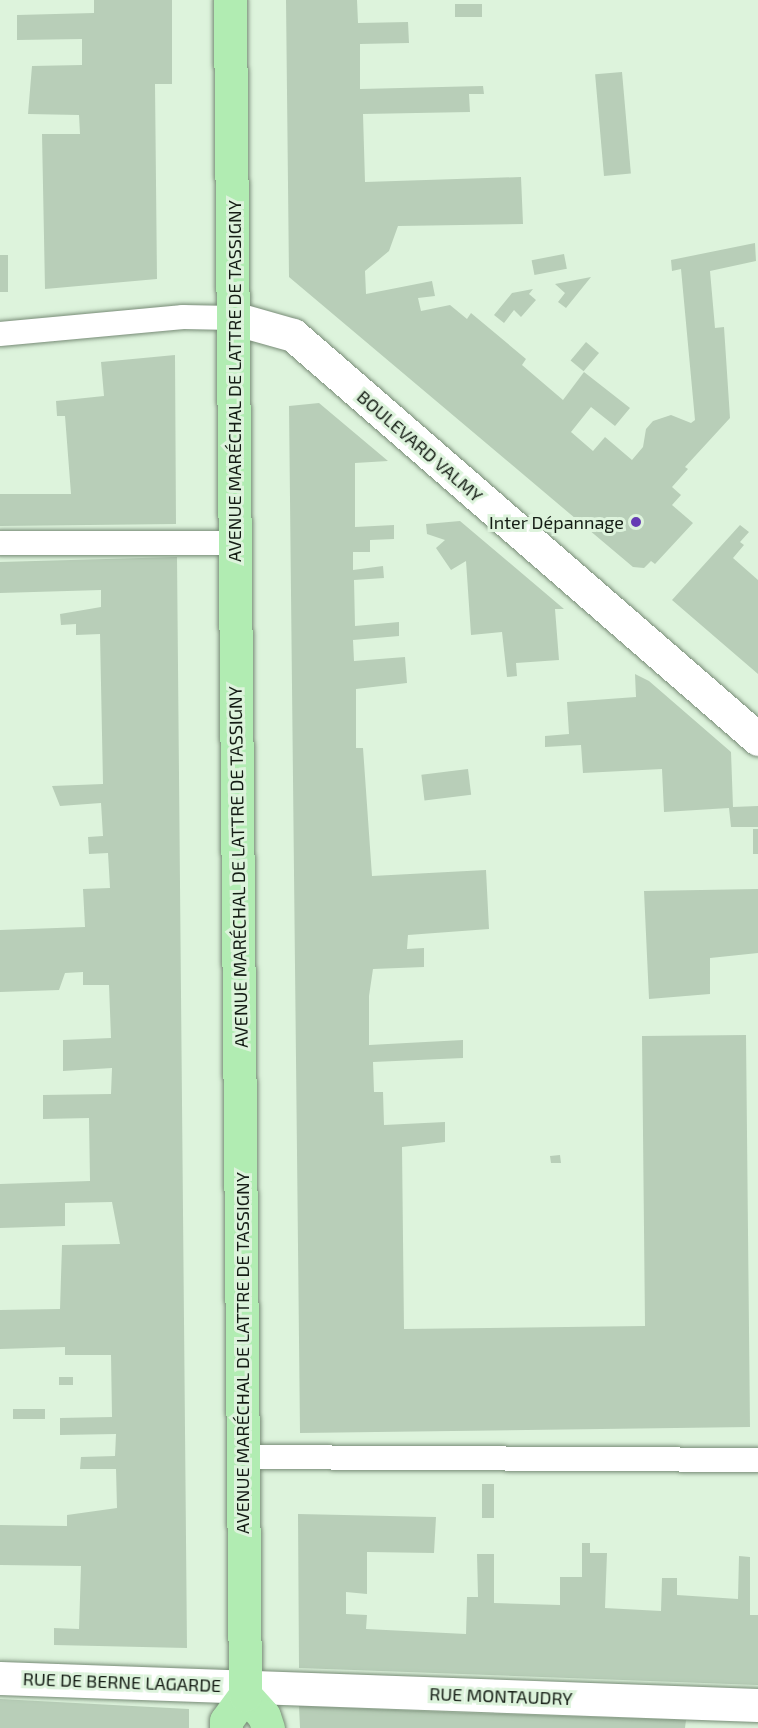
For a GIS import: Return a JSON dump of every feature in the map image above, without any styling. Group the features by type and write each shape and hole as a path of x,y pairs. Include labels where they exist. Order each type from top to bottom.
{"main road":[{"name":"AVENUE MARÉCHAL DE LATTRE DE TASSIGNY","path":"230,0 244,1690"},
{"path":"226,1728 226,1721 244,1690 264,1716 268,1728"}],"street":[{"name":"BOULEVARD VALMY","path":"233,318 293,335 758,738"},
{"name":"RUE DE BERNE LAGARDE","path":"0,1678 244,1690"},
{"name":"RUE MONTAUDRY","path":"244,1690 758,1706"}],"lane":[{"path":"0,334 183,317 233,318"},
{"path":"0,543 235,543"},
{"path":"243,1457 758,1460"}],"building":[{"path":"94,0 172,0 172,84 155,84 157,279 45,289 42,134 80,134 79,115 28,114 32,66 82,65 82,39 17,40 17,15 94,13"},
{"path":"286,0 357,0 358,23 408,22 409,43 360,44 360,89 483,86 484,94 469,94 470,112 363,114 365,182 521,177 523,224 398,226 389,251 365,271 366,294 432,281 435,296 418,298 421,311 450,305 467,319 471,313 526,359 522,365 563,400 584,372 630,408 615,426 591,407 571,432 593,451 605,437 632,460 643,447 646,429 653,421 671,415 691,423 695,420 681,269 672,271 671,260 755,243 756,261 710,271 715,328 724,327 730,418 685,467 688,469 672,487 681,495 672,505 693,523 655,564 651,561 644,568 633,567 289,277"},
{"path":"455,4 482,4 482,17 455,17"},
{"path":"622,72 631,174 604,176 595,74"},
{"path":"564,254 567,269 534,275 532,260"},
{"path":"0,255 8,255 8,292 0,292"},
{"path":"591,277 566,308 558,302 565,293 555,284"},
{"path":"533,289 529,294 536,300 521,317 514,310 504,323 494,315 512,293"},
{"path":"586,342 599,353 584,371 571,360"},
{"path":"175,355 176,524 0,526 0,494 71,494 65,416 57,416 56,401 104,396 101,362"},
{"path":"319,403 388,461 355,463 355,527 394,525 394,539 370,540 370,552 353,552 353,570 383,566 384,578 354,580 355,626 399,622 399,636 353,640 354,661 405,657 407,683 356,689 356,748 363,748 372,876 486,870 489,929 408,935 407,949 424,948 424,967 373,969 369,996 369,1045 463,1040 463,1058 373,1062 374,1092 383,1092 384,1125 445,1122 445,1142 402,1147 404,1329 645,1326 642,1036 746,1035 750,1427 300,1433 289,406"},
{"path":"460,521 564,609 555,609 559,660 516,663 517,676 507,677 502,632 471,635 466,561 451,570 436,548 445,540 427,534 426,524"},
{"path":"740,525 749,532 740,542 744,545 733,558 758,580 758,674 672,600"},
{"path":"177,557 187,1648 54,1645 54,1628 79,1629 81,1566 0,1565 0,1525 67,1526 67,1515 117,1508 116,1469 80,1469 81,1457 115,1456 116,1434 60,1435 60,1418 112,1417 111,1355 65,1355 65,1347 0,1349 0,1310 60,1309 62,1245 120,1244 112,1202 65,1203 65,1226 0,1228 0,1184 90,1181 89,1118 43,1119 43,1095 111,1094 112,1068 63,1071 63,1040 111,1038 109,985 83,985 83,972 65,973 59,990 0,992 0,930 85,927 83,889 110,888 108,853 89,854 88,837 103,836 101,803 60,806 52,786 103,784 100,634 76,635 76,624 61,625 60,614 101,607 101,590 0,593 0,562"},
{"path":"635,674 649,681 731,752 733,807 758,806 758,827 731,827 729,808 664,812 662,769 583,773 581,745 545,747 545,736 569,734 567,702 636,697"},
{"path":"468,769 471,795 425,801 421,775"},
{"path":"753,829 758,829 758,854 753,854"},
{"path":"758,889 758,953 710,958 710,994 649,999 644,891"},
{"path":"560,1155 561,1163 551,1163 550,1156"},
{"path":"59,1377 73,1377 73,1385 59,1385"},
{"path":"13,1409 45,1409 45,1419 13,1419"},
{"path":"482,1484 494,1484 494,1518 482,1518"},
{"path":"298,1514 436,1517 434,1553 367,1552 367,1594 346,1592 346,1614 367,1615 366,1629 466,1634 467,1597 478,1597 477,1554 494,1554 494,1603 560,1605 560,1577 582,1577 582,1543 590,1543 590,1553 607,1553 605,1608 661,1611 662,1578 677,1578 677,1595 738,1599 739,1556 750,1557 750,1615 758,1615 758,1685 299,1668"},
{"path":"0,1699 189,1709 189,1728 0,1728"},
{"path":"299,1706 686,1720 685,1728 300,1728"}],"place":[{"name":"Inter Dépannage","path":"636,522"}]}
